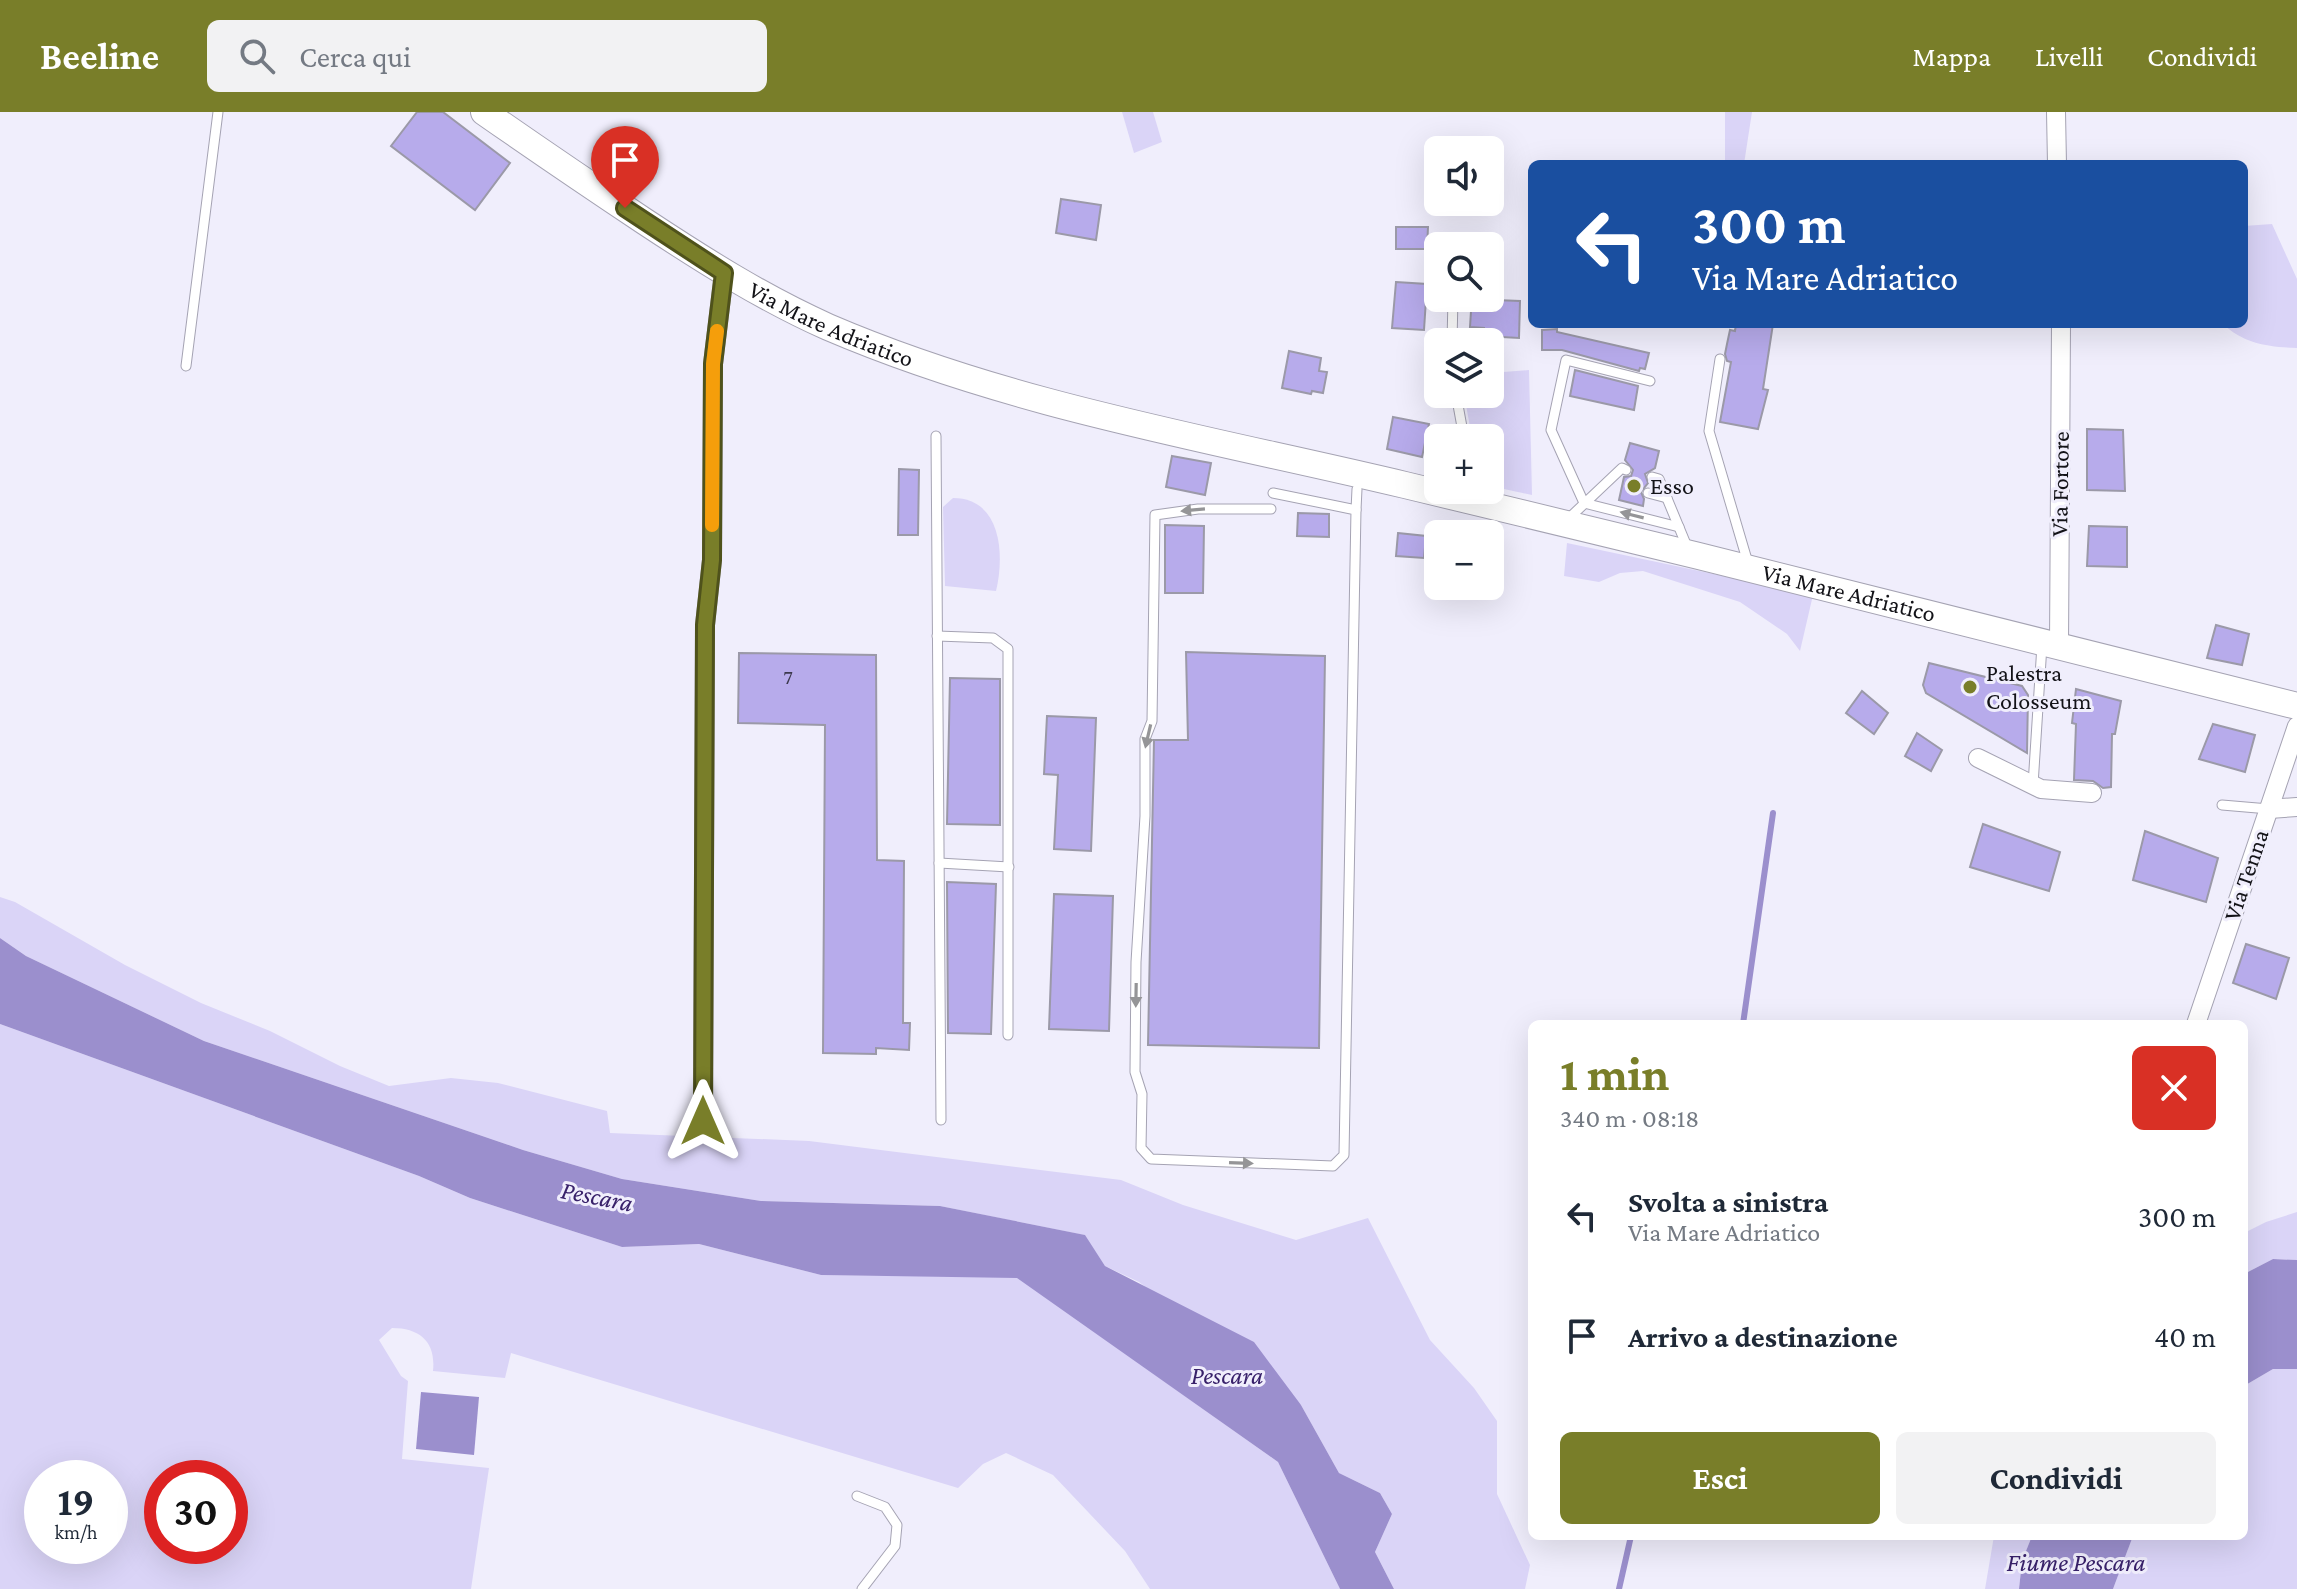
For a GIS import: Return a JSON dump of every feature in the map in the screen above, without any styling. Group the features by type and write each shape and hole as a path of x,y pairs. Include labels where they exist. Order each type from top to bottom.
{"main road":[{"name":"Via Mare Adriatico","path":"484,112 724,273 827,326 992,387 1219,442 1240,463 1351,490 1400,484 1424,488"},
{"name":"Via Mare Adriatico","path":"1501,504 1562,524 2297,706"}],"street":[{"path":"2056,112 2057,160"},
{"path":"703,1121 705,625 712,560 713,364 724,273"},
{"name":"Via Fortore","path":"2050,643 2061,328"},
{"name":"Via Tenna","path":"2197,1020 2297,726"},
{"path":"1978,758 2041,789 2092,793"},
{"path":"2269,809 2297,807"}],"lane":[{"path":"186,366 218,112"},
{"path":"1720,359 1709,431 1750,570"},
{"path":"1584,503 1551,430 1566,360 1650,381"},
{"path":"936,436 941,1120"},
{"path":"1562,524 1622,468 1626,470"},
{"path":"1652,477 1659,479 1691,556"},
{"path":"1606,483 1619,486"},
{"path":"1271,509 1198,509 1155,515 1152,721 1145,739 1135,1072 1142,1094 1141,1148 1151,1159 1333,1166 1344,1155 1351,490"},
{"path":"1648,493 1667,498"},
{"path":"1584,503 1679,527"},
{"path":"937,636 993,638 1008,649 1008,1035"},
{"path":"2033,785 2050,643"},
{"path":"2222,805 2269,809"},
{"path":"939,863 1009,867"},
{"path":"857,1496 885,1507 897,1525 895,1546 862,1589"}],"shaded area":[{"path":"1122,112 1153,112 1162,142 1134,153"},
{"path":"1725,112 1752,112 1745,160 1725,160"},
{"path":"2272,224 2297,279 2297,348 2257,343 2228,328 2248,328 2248,226"},
{"path":"1529,370 1532,495 1504,489 1504,424 1469,424 1467,408 1504,408 1504,372"},
{"path":"953,498 969,500 981,507 990,518 999,545 996,591 945,586 943,507"},
{"path":"1567,543 1813,595 1800,651 1787,634 1740,602 1643,571 1620,573 1599,582 1564,576"},
{"path":"0,897 15,902 125,965 201,1003 389,1086 451,1078 498,1083 607,1111 610,1133 809,1141 1121,1180 1183,1205 1296,1240 1368,1218 1430,1340 1474,1388 1497,1421 1497,1494 1530,1565 1525,1589 1394,1589 1375,1552 1392,1514 1380,1493 1339,1473 1301,1405 1139,1282 1105,1266 1084,1235 940,1206 761,1201 622,1179 523,1150 204,1041 26,956 0,938"},
{"path":"0,1024 419,1176 470,1198 622,1247 699,1244 821,1275 1017,1277 1278,1462 1340,1589 1150,1589 1125,1551 1053,1475 1006,1453 983,1464 958,1488 511,1353 505,1378 433,1371 432,1352 424,1339 411,1331 392,1328 379,1340 401,1376 408,1381 402,1459 489,1468 471,1589 0,1589"},
{"path":"2297,1212 2297,1260 2273,1259 2248,1272 2248,1231"},
{"path":"2273,1369 2297,1369 2297,1589 2113,1589 2131,1540 2248,1540 2248,1384"},
{"path":"1993,1540 2030,1540 2022,1561 2019,1589 1985,1589"}],"water":[{"name":"Pescara","path":"0,938 26,956 204,1041 523,1150 622,1179 761,1201 940,1206 1085,1235 1105,1266 1254,1342 1301,1405 1339,1473 1380,1493 1392,1514 1375,1552 1394,1589 1340,1589 1278,1462 1017,1278 821,1275 699,1244 622,1247 470,1198 419,1176 0,1024"},
{"path":"2273,1259 2297,1260 2297,1369 2273,1369 2248,1384 2248,1272"},
{"path":"421,1392 479,1397 474,1455 416,1449"},
{"name":"Fiume Pescara","path":"2030,1540 2131,1540 2113,1589 2019,1589 2022,1561"}],"building":[{"path":"417,112 443,112 510,163 475,210 391,146"},
{"path":"1061,199 1101,205 1096,240 1056,233"},
{"path":"1396,227 1428,227 1428,232 1424,232 1424,249 1396,249"},
{"path":"1396,282 1424,284 1424,330 1392,328"},
{"path":"1504,300 1520,301 1519,338 1504,337 1504,328 1470,327 1471,312 1504,312"},
{"path":"1735,328 1772,328 1763,389 1768,390 1758,429 1720,422 1731,362 1727,361 1725,354 1730,330 1735,331"},
{"path":"1557,329 1557,332 1649,353 1645,369 1640,368 1639,371 1562,350 1542,350 1542,330"},
{"path":"1289,351 1321,358 1319,371 1327,372 1323,393 1312,391 1311,394 1282,388"},
{"path":"1575,370 1638,386 1634,410 1570,396"},
{"path":"1393,417 1429,424 1424,424 1422,457 1387,449"},
{"path":"2087,429 2123,430 2125,491 2087,490"},
{"path":"1630,443 1659,451 1655,468 1645,474 1648,483 1641,492 1643,506 1619,500 1624,477 1631,476 1633,470 1625,460"},
{"path":"1172,456 1211,463 1205,495 1166,487"},
{"path":"899,469 919,470 918,535 898,535"},
{"path":"1298,513 1329,514 1329,537 1297,536"},
{"path":"1165,525 1204,526 1203,593 1165,593"},
{"path":"2089,526 2127,527 2127,567 2087,566"},
{"path":"1398,533 1424,536 1424,558 1396,556"},
{"path":"2216,625 2249,634 2242,665 2207,658"},
{"path":"1186,652 1325,656 1319,1048 1148,1045 1154,740 1188,740"},
{"path":"739,653 876,655 877,860 904,861 903,1023 910,1023 909,1050 876,1048 876,1054 823,1053 825,725 738,723"},
{"path":"1929,663 2022,686 2028,695 2027,753 1926,693 1923,685"},
{"path":"950,678 1000,679 1000,825 947,824"},
{"path":"2076,689 2121,701 2115,734 2112,734 2111,787 2103,788 2093,781 2074,780 2076,724 2072,723"},
{"path":"1862,691 1888,713 1874,734 1846,713"},
{"path":"1047,716 1096,718 1091,851 1054,849 1058,775 1044,774"},
{"path":"2213,724 2255,735 2245,772 2199,759"},
{"path":"1917,733 1942,750 1931,771 1905,756"},
{"path":"1983,824 2060,852 2049,891 1970,867"},
{"path":"2145,831 2218,858 2206,902 2133,880"},
{"path":"947,882 996,884 991,1034 948,1033"},
{"path":"1054,894 1113,896 1109,1031 1049,1029"},
{"path":"2246,944 2289,958 2276,999 2233,983"}],"waterway":[{"path":"1744,1020 1773,813"},
{"path":"1619,1589 1630,1540"}],"slow traffic":[{"path":"712,525 713,364 717,331"}],"place":[{"name":"Esso","path":"1634,486"},
{"name":"Palestra Colosseum","path":"1970,687"}],"route":[{"path":"625,208 724,273 713,364 712,560 705,625 703,1121"}]}
